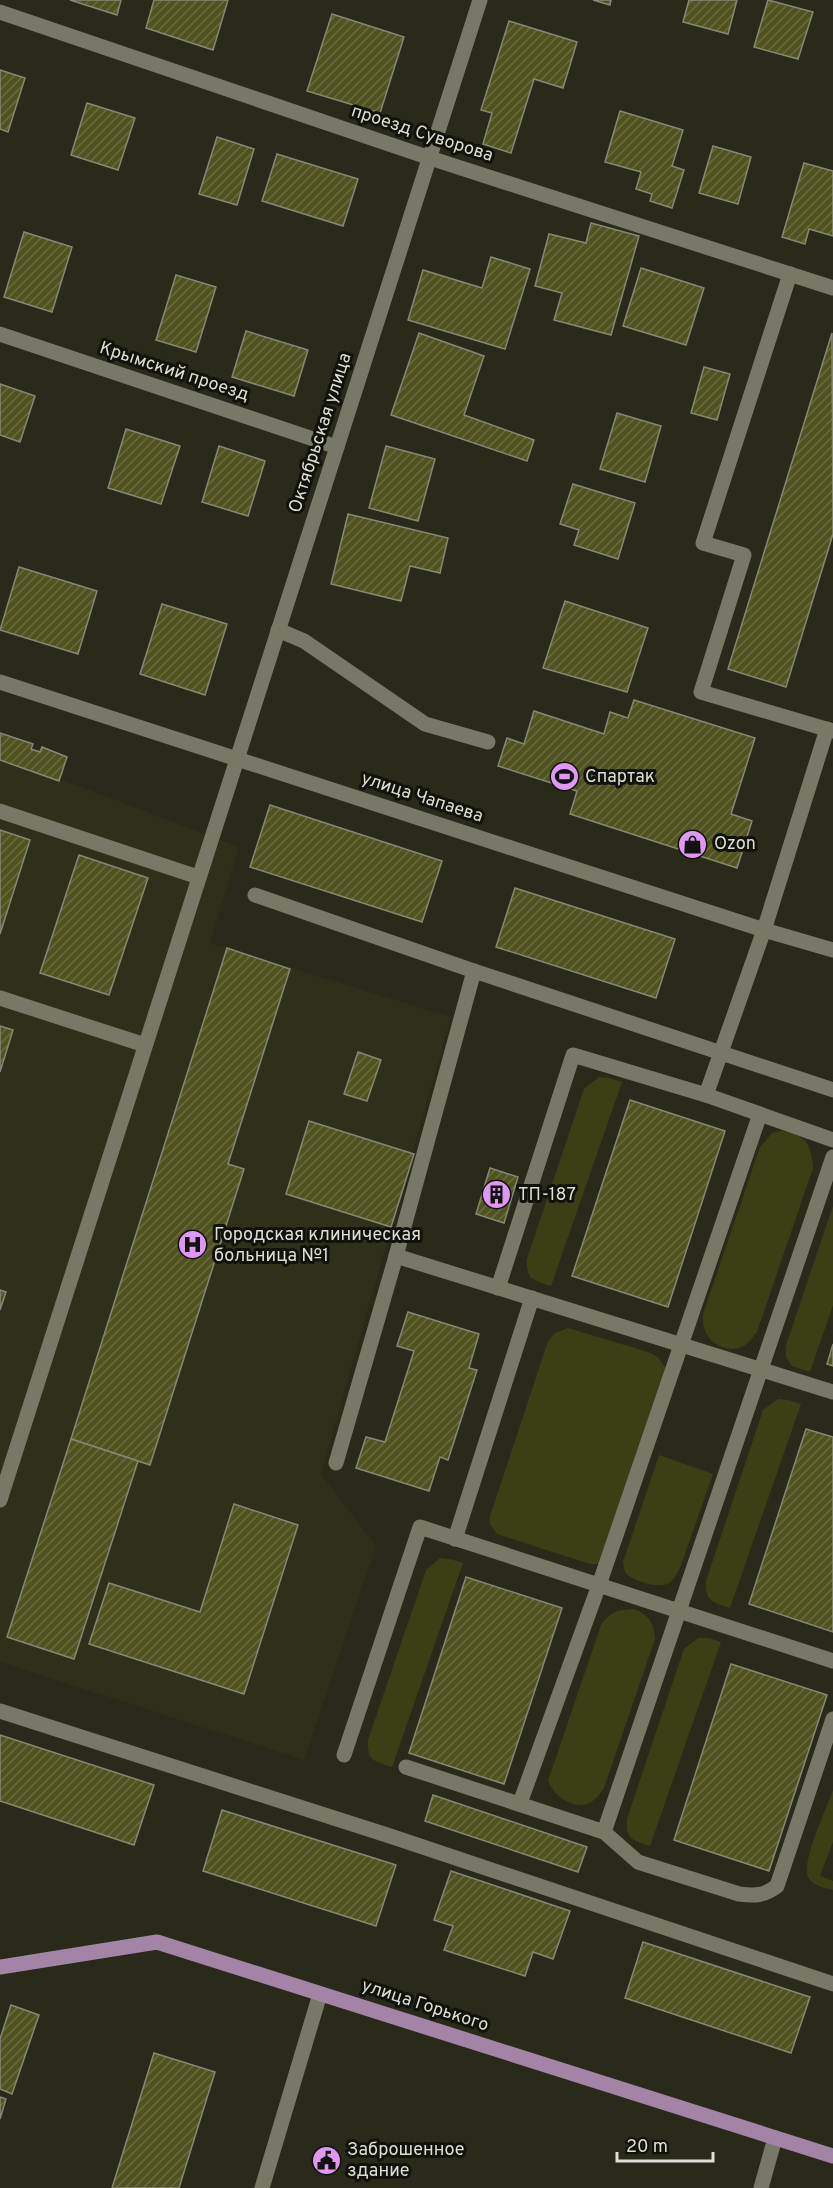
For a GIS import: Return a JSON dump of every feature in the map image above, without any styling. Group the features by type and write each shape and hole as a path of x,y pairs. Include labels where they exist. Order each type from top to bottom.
{"main road":[{"name":"улица Горького","path":"0,1967 157,1942 833,2156"}],"street":[{"name":"Октябрьская улица","path":"0,1500 480,0"},
{"name":"проезд Суворова","path":"0,12 430,158 833,288"},
{"path":"706,1095 764,930 830,730 701,692 744,555 703,543 790,274"},
{"name":"Крымский проезд","path":"0,334 337,447"},
{"path":"278,630 304,641 425,724 488,742"},
{"name":"улица Чапаева","path":"0,682 833,951"},
{"path":"0,811 198,877"},
{"path":"255,895 474,971 833,1090"},
{"path":"336,1463 396,1256 474,971"},
{"path":"0,998 145,1045"},
{"path":"498,1288 573,1055 706,1095 833,1140"},
{"path":"520,1803 599,1585 760,1114"},
{"path":"604,1832 833,1157"},
{"path":"396,1256 833,1392"},
{"path":"454,1539 532,1298"},
{"path":"344,1755 420,1527 833,1661"},
{"path":"0,1711 390,1836 833,1984"},
{"path":"406,1767 604,1832 638,1862 739,1894 754,1896 767,1893 777,1886 833,1719"},
{"path":"262,2188 320,1994"},
{"path":"761,2188 775,2138"}],"shaded area":[{"name":"Городская клиническая больница №1","path":"0,756 239,847 210,943 451,1017 321,1474 376,1546 304,1760 0,1662"},
{"path":"599,1077 622,1082 551,1286 529,1275 527,1259 584,1089"},
{"path":"781,1131 796,1135 806,1142 811,1153 813,1168 757,1332 742,1347 723,1348 707,1335 703,1314 760,1147 772,1133"},
{"path":"833,1206 833,1305 810,1372 792,1366 786,1357 786,1345"},
{"path":"568,1328 648,1352 658,1357 667,1370 600,1564 590,1564 497,1534 490,1524 490,1516 548,1341 555,1333"},
{"path":"778,1399 801,1404 730,1608 708,1597 706,1581 763,1410"},
{"path":"659,1455 713,1474 680,1568 671,1582 665,1585 648,1584 632,1578 624,1569 623,1562"},
{"path":"440,1558 463,1563 392,1767 370,1756 368,1740 426,1570"},
{"path":"634,1609 650,1620 655,1639 604,1788 595,1799 587,1804 574,1804 555,1793 548,1781 601,1625 615,1612"},
{"path":"698,1638 709,1638 721,1642 650,1846 631,1838 627,1831 627,1819 684,1649"},
{"path":"833,1790 833,1842 820,1876 833,1881 833,1890 813,1883 808,1877 807,1869 811,1847"}],"building":[{"path":"70,0 121,0 117,15"},
{"path":"154,0 228,0 213,50 146,28"},
{"path":"593,0 611,0 610,5"},
{"path":"689,0 737,0 728,34 683,22"},
{"path":"768,0 813,12 798,59 754,47"},
{"path":"332,14 404,37 380,113 307,91"},
{"path":"509,21 577,42 563,88 534,79 511,153 483,144 492,113 481,110"},
{"path":"0,70 25,78 8,132 0,129"},
{"path":"87,103 135,118 118,170 71,155"},
{"path":"620,111 683,130 672,166 684,170 672,208 650,201 652,194 636,189 641,172 605,162"},
{"path":"217,137 254,149 237,205 199,194"},
{"path":"713,146 751,157 738,204 699,193"},
{"path":"277,154 358,179 343,226 262,201"},
{"path":"804,163 833,171 833,236 809,229 805,244 782,237"},
{"path":"591,223 639,236 611,335 554,320 562,293 535,286 549,234 586,243"},
{"path":"24,232 72,247 52,312 4,297"},
{"path":"491,257 530,269 505,349 408,320 423,270 482,288"},
{"path":"641,268 704,288 686,345 623,326"},
{"path":"176,275 216,287 196,352 156,340"},
{"path":"246,331 308,350 294,396 232,377"},
{"path":"419,333 484,356 464,415 534,440 527,461 391,415"},
{"path":"832,333 833,534 786,687 728,669"},
{"path":"704,367 730,374 717,420 691,413"},
{"path":"0,384 35,396 20,442 0,435"},
{"path":"617,413 661,426 645,482 600,469"},
{"path":"126,429 180,446 161,504 108,488"},
{"path":"219,446 265,461 248,516 202,502"},
{"path":"386,446 435,459 418,521 369,508"},
{"path":"573,484 635,503 618,559 574,545 579,530 560,524"},
{"path":"348,514 448,538 440,573 410,566 401,601 331,584"},
{"path":"19,567 97,591 78,654 0,630"},
{"path":"565,601 648,628 627,692 543,668"},
{"path":"162,604 227,624 205,695 140,674"},
{"path":"634,700 755,738 731,814 752,821 737,868 570,814 577,791 498,766 507,738 524,744 534,711 604,734 610,712 628,718"},
{"path":"0,733 33,744 31,749 40,752 42,747 67,757 59,781 0,760"},
{"path":"270,805 442,861 422,922 250,867"},
{"path":"0,830 30,840 0,934"},
{"path":"79,855 148,878 109,995 40,973"},
{"path":"515,888 675,939 656,998 496,947"},
{"path":"227,948 290,969 228,1164 244,1169 150,1465 71,1439"},
{"path":"0,1026 13,1030 0,1072"},
{"path":"358,1052 381,1060 367,1101 344,1094"},
{"path":"630,1100 725,1131 668,1307 572,1276"},
{"path":"309,1121 414,1154 391,1227 286,1194"},
{"name":"ТП-187","path":"490,1168 518,1177 504,1223 476,1214"},
{"path":"0,1290 6,1292 0,1310"},
{"path":"408,1312 479,1334 469,1368 477,1370 448,1460 440,1457 429,1491 356,1468 366,1437 385,1442 414,1351 397,1346"},
{"path":"833,1344 833,1366 827,1364"},
{"path":"806,1429 833,1437 833,1632 749,1604"},
{"path":"71,1439 138,1461 74,1659 7,1637"},
{"path":"234,1504 298,1525 244,1694 89,1644 109,1583 200,1612"},
{"path":"466,1577 562,1608 504,1784 409,1753"},
{"path":"731,1664 827,1695 769,1871 674,1840"},
{"path":"0,1735 154,1785 134,1845 0,1801"},
{"path":"433,1795 587,1847 578,1872 425,1821"},
{"path":"222,1810 396,1865 376,1926 203,1871"},
{"path":"451,1871 570,1911 553,1959 533,1952 525,1976 444,1950 453,1926 434,1920"},
{"path":"643,1942 810,1997 791,2053 625,1998"},
{"path":"11,2005 39,2015 12,2094 0,2089 0,2039"},
{"path":"154,2053 215,2072 179,2188 112,2188"},
{"path":"0,2097 6,2099 0,2119"}],"place":[{"name":"Спартак","path":"564,777"},
{"name":"Ozon","path":"693,844"},
{"name":"ТП-187","path":"497,1195"},
{"name":"Городская клиническая больница №1","path":"193,1245"},
{"name":"Заброшенное здание","path":"326,2160"}]}
